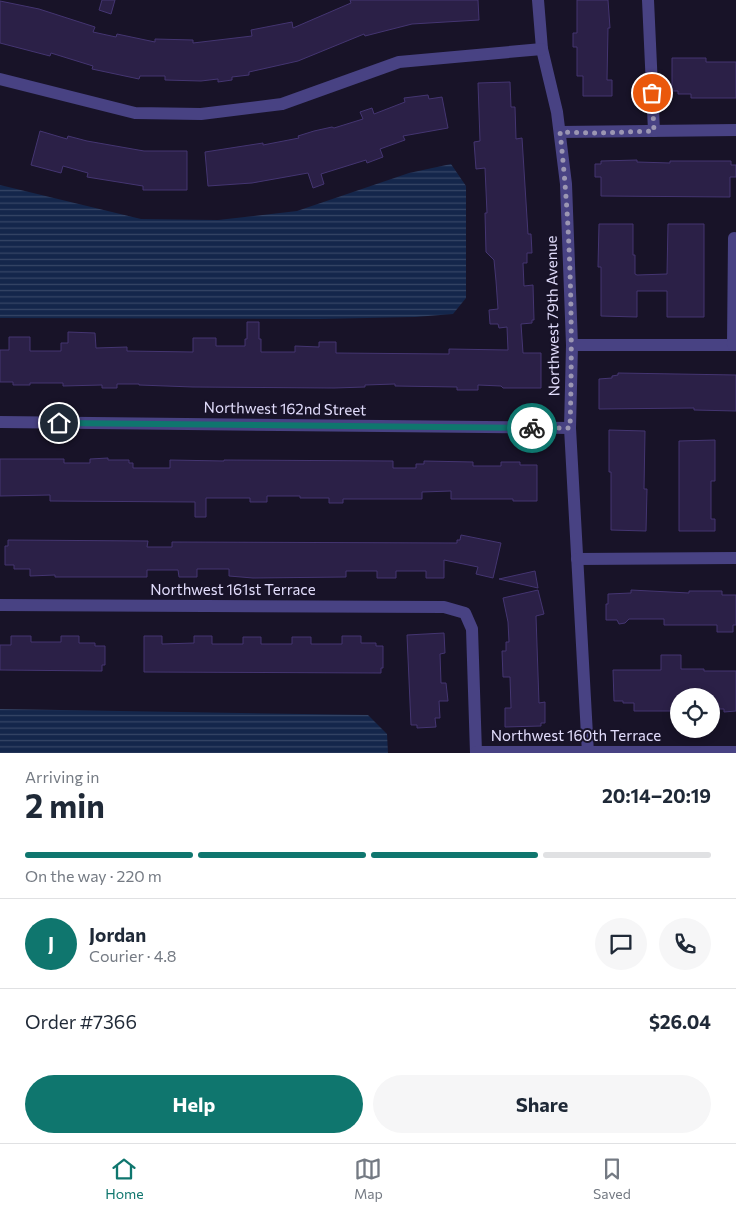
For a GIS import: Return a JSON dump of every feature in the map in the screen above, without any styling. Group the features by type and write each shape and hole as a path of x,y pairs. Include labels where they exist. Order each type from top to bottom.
{"street":[{"name":"Northwest 79th Avenue","path":"538,0 542,49 557,112 566,184 572,345 570,428 588,752"},
{"path":"648,0 654,131"},
{"path":"0,79 135,113 201,114 282,104 399,62 542,49"},
{"path":"560,132 736,130"},
{"path":"572,345 734,345 734,238"},
{"name":"Northwest 162nd Street","path":"0,422 570,428"},
{"path":"577,559 736,558"},
{"name":"Northwest 161st Terrace","path":"0,605 444,607 465,613 472,629 476,753"},
{"name":"Northwest 160th Terrace","path":"476,753 736,752"}],"water":[{"path":"451,164 466,186 466,298 453,314 415,317 319,319 0,318 0,185 141,219 218,220 297,211 409,173"},
{"path":"0,709 368,715 387,734 388,753 0,753"}],"building":[{"path":"102,0 115,0 111,14 99,10"},
{"path":"350,0 478,0 479,20 412,24 365,36 364,34 298,61 249,72 249,75 232,77 232,80 218,82 218,79 201,81 165,80 165,76 140,76 139,79 92,69 93,66 51,53 50,56 0,43 0,1 39,9 95,27 93,32 116,37 117,34 155,42 155,39 193,40 193,43 252,36 251,30 292,22 293,28 351,3"},
{"path":"577,0 608,0 610,28 608,28 607,80 612,80 612,96 583,96 583,76 577,76 577,47 573,47 573,33 577,33"},
{"path":"672,58 706,58 706,62 736,62 736,98 691,98 691,94 678,94 678,91 672,91"},
{"path":"510,82 511,107 515,107 516,139 522,138 528,234 531,234 532,253 527,253 527,263 523,263 524,286 533,285 534,320 532,320 532,323 521,324 523,353 541,353 541,388 503,388 501,386 478,385 478,390 457,390 457,387 395,386 395,384 334,388 193,387 117,384 117,388 102,388 102,385 63,386 63,383 30,383 30,385 13,385 13,382 0,382 0,350 9,350 9,337 30,337 30,351 61,351 61,343 68,343 68,332 95,333 96,348 127,347 127,351 193,352 193,338 216,338 216,346 245,346 247,322 259,322 261,352 295,352 295,346 319,347 319,342 336,342 336,353 449,354 449,349 508,350 507,327 499,328 498,324 490,324 489,310 498,309 496,281 494,260 486,252 485,168 476,169 474,142 480,141 478,83"},
{"path":"428,95 429,99 442,97 448,128 403,136 405,140 380,149 383,157 367,163 366,160 321,174 324,184 313,188 308,173 252,183 208,186 205,152 263,143 263,145 299,138 298,136 314,131 334,128 363,119 360,112 372,108 374,114 405,102 404,98"},
{"path":"40,131 67,139 68,136 144,151 187,151 187,190 143,190 143,186 87,177 88,173 63,166 61,173 31,165"},
{"path":"637,160 637,162 670,163 670,161 731,161 731,165 736,165 736,177 730,177 730,197 601,196 601,177 595,177 595,164 601,164 601,161"},
{"path":"599,224 633,224 633,255 635,255 635,274 637,275 667,274 668,224 704,224 704,317 667,317 667,291 637,291 637,317 601,316 601,267 598,267"},
{"path":"618,373 736,375 736,411 694,410 694,408 599,409 599,379 612,378 612,376 618,375"},
{"path":"609,430 645,431 644,489 647,489 646,531 611,530"},
{"path":"715,440 715,481 711,481 711,519 715,519 715,531 679,531 679,441"},
{"path":"108,458 108,460 129,460 129,463 133,463 133,468 170,468 170,460 393,461 393,468 416,468 416,464 424,464 424,461 473,462 473,466 501,466 501,462 520,462 520,465 537,465 537,501 451,499 451,491 422,492 422,499 343,499 343,503 329,503 329,498 300,498 300,496 267,496 267,502 250,502 250,498 206,498 206,517 195,517 195,502 50,501 50,495 0,496 0,459 64,459 64,463 90,463 90,459"},
{"path":"461,535 501,543 493,578 476,574 478,567 444,560 444,578 426,578 426,571 396,571 396,578 377,578 377,571 346,571 346,577 253,578 229,576 229,569 197,569 197,577 179,577 178,570 147,570 147,577 55,577 55,575 30,576 30,569 14,569 14,565 5,565 5,546 8,546 8,540 148,541 147,547 172,547 172,542 457,543"},
{"path":"535,571 538,588 499,579"},
{"path":"538,590 544,614 536,616 539,703 545,702 545,723 541,723 541,726 505,727 505,708 511,708 510,677 503,677 502,651 506,651 506,642 509,642 508,622 503,598"},
{"path":"631,590 689,593 689,591 722,591 722,595 736,595 736,625 733,625 733,632 717,632 717,625 664,625 664,619 629,619 625,623 619,624 617,620 606,620 608,594 631,593"},
{"path":"444,633 445,653 440,654 441,683 446,683 448,701 439,701 440,718 435,718 436,727 417,728 417,725 411,725 407,635"},
{"path":"11,636 31,636 31,642 61,642 61,636 79,636 79,643 95,643 95,646 105,646 105,665 102,665 102,671 0,670 0,645 11,645"},
{"path":"144,636 162,636 162,644 194,643 194,636 212,636 212,644 243,644 243,637 261,637 261,644 292,644 292,637 311,637 311,644 342,644 342,636 361,636 361,643 376,643 376,646 383,646 383,668 381,668 381,673 144,672"},
{"path":"661,655 681,655 681,669 736,671 736,711 724,712 724,709 720,709 720,688 670,688 670,711 634,711 634,703 614,701 613,670 661,670"}],"way so far":[{"path":"532,428 570,428 572,327 566,184 560,132 654,131 652,93"}],"route":[{"path":"59,423 532,428"}]}
